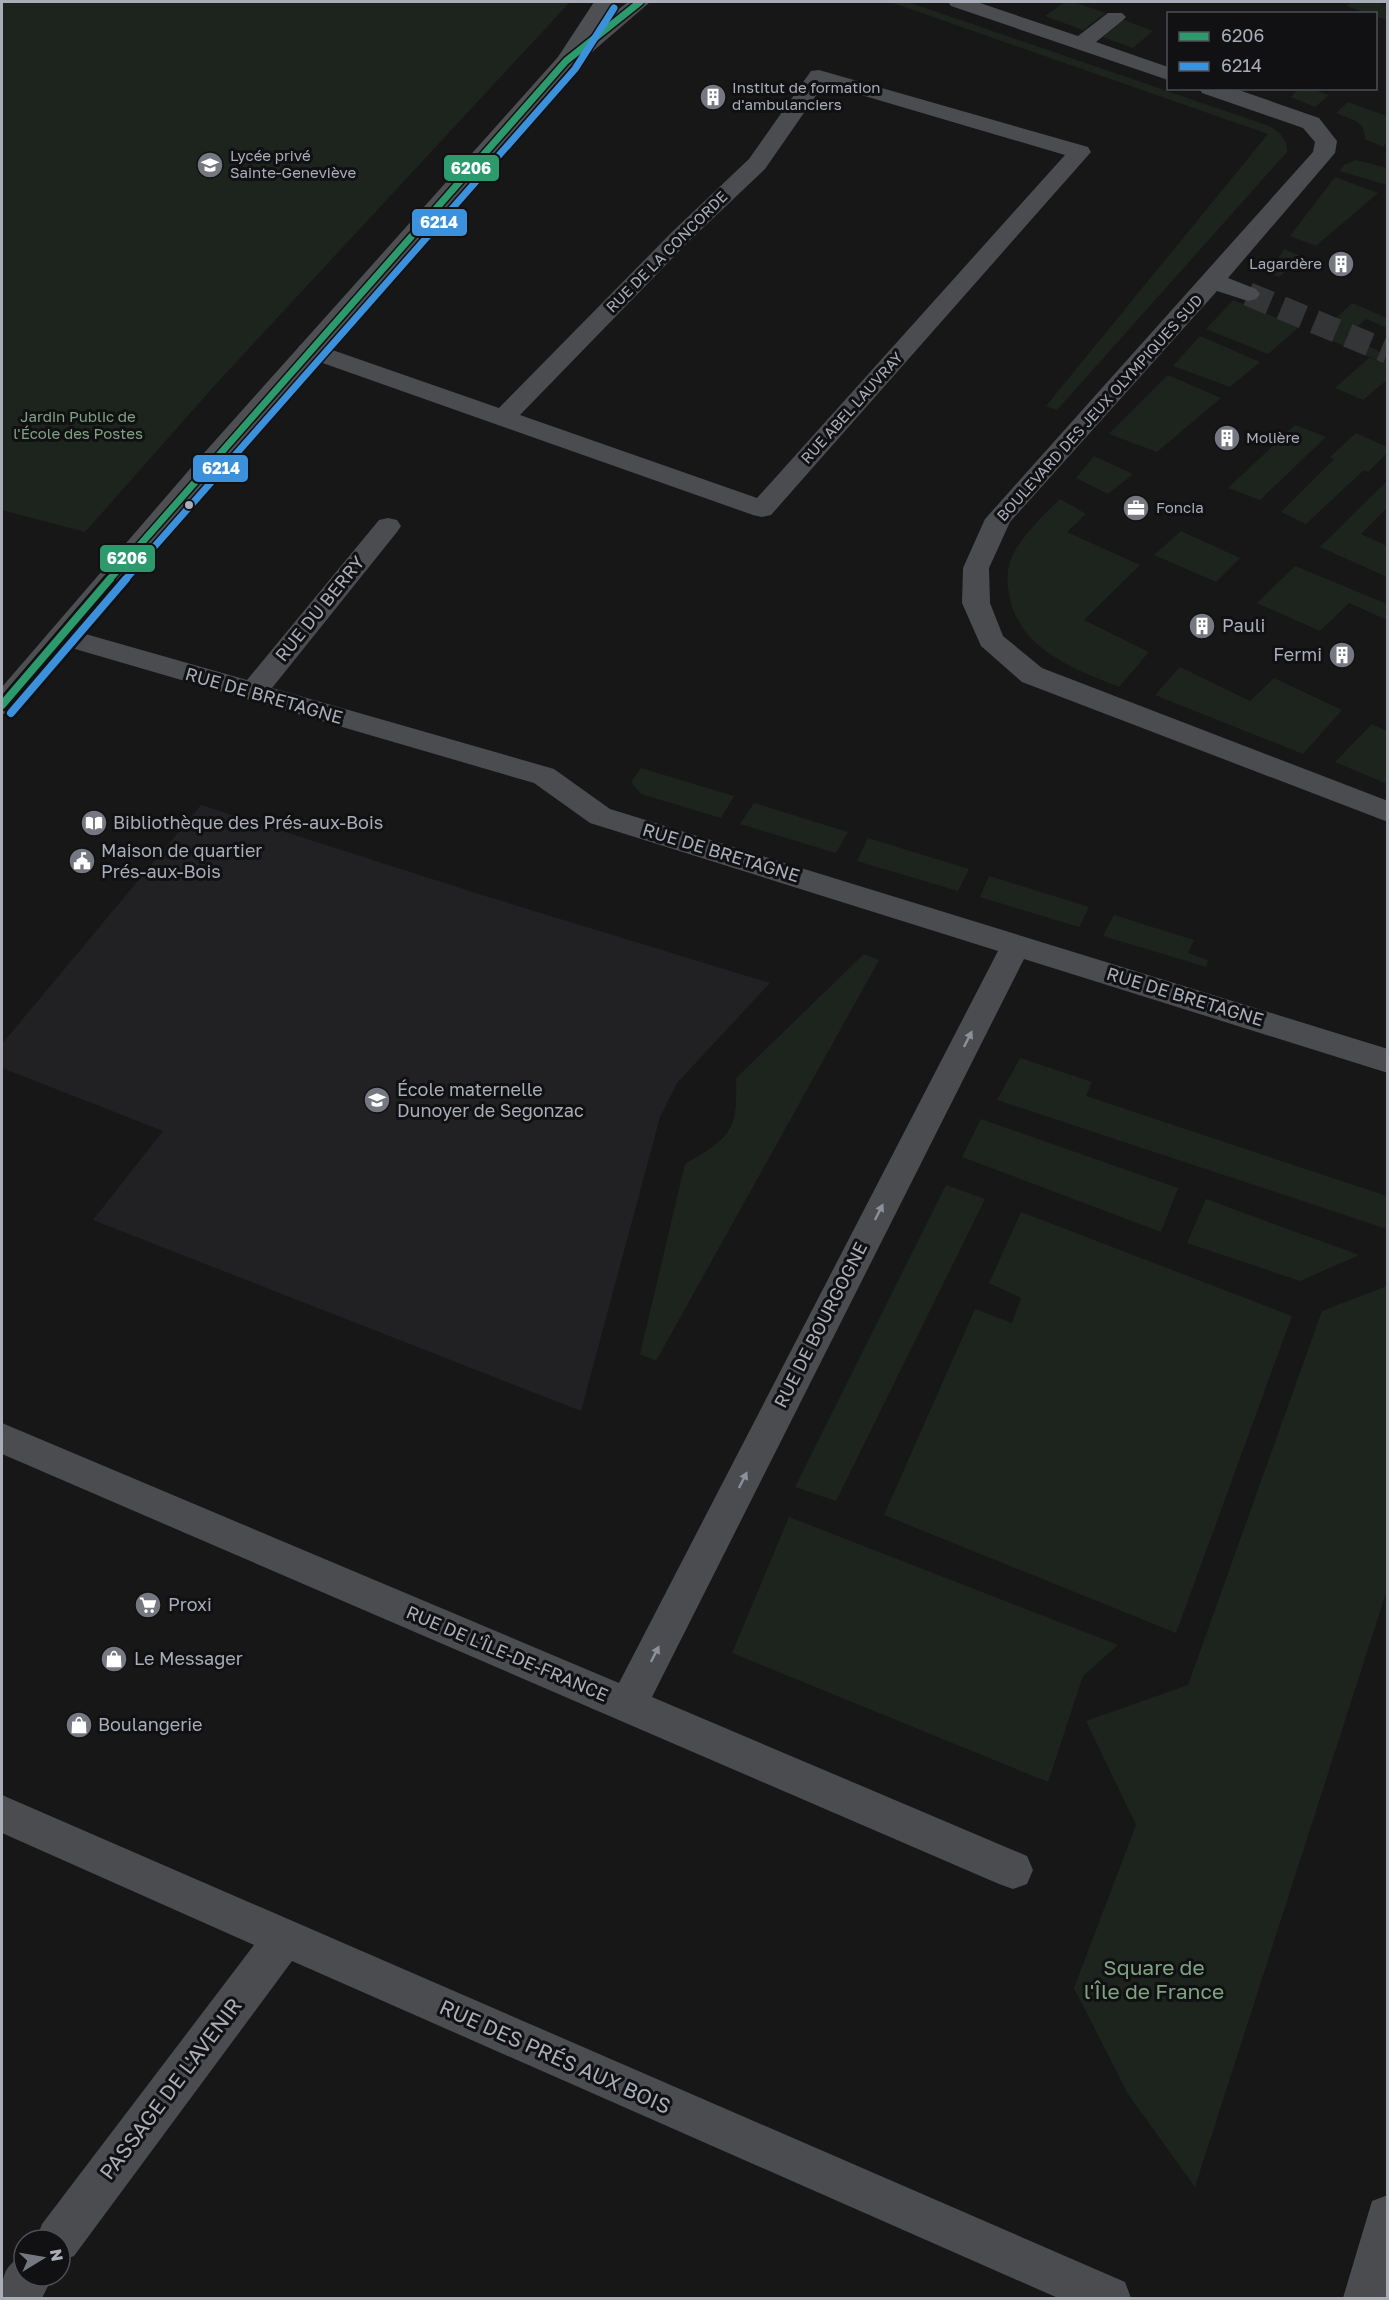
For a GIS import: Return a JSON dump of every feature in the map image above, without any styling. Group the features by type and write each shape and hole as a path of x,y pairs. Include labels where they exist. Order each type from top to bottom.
{"main road":[{"path":"2,705 309,350 566,61 604,2"},
{"path":"566,61 639,2"}],"street":[{"path":"958,2 1167,74"},
{"path":"1081,44 1115,17"},
{"name":"RUE ABEL LAUVRAY","path":"309,350 762,509 1080,152 819,76"},
{"name":"RUE DE LA CONCORDE","path":"503,418 680,237 757,164 819,76"},
{"name":"BOULEVARD DES JEUX OLYMPIQUES SUD","path":"1215,90 1311,123 1326,141 1324,153 1213,281 998,519 976,568 976,603 991,640 1032,675 1388,812"},
{"path":"1263,107 1284,90"},
{"path":"1213,281 1248,294"},
{"name":"RUE DU BERRY","path":"253,692 388,526"},
{"name":"RUE DE BRETAGNE","path":"61,636 544,776 600,816 1388,1060"},
{"name":"RUE DE BOURGOGNE","path":"628,1706 1016,945"},
{"name":"RUE DE L'ÎLE-DE-FRANCE","path":"2,1438 1013,1870"},
{"name":"RUE DES PRÉS AUX BOIS","path":"2,1814 1109,2298"},
{"name":"PASSAGE DE L'AVENIR","path":"67,2228 284,1939"},
{"path":"1365,2298 1388,2217"}],"shaded area":[{"name":"École maternelle Dunoyer de Segonzac","path":"201,805 482,895 770,983 677,1083 660,1117 581,1411 93,1220 163,1131 2,1068 2,1044"}],"green space":[{"name":"Lycée privé Sainte-Geneviève","path":"2,2 570,2 216,384 85,532 2,510"},
{"path":"890,2 908,2 1269,126 1279,133 1286,144 1287,152 1057,410 1046,406 1268,134"},
{"path":"1065,2 1073,2 1106,13 1083,30 1045,16"},
{"path":"1352,2 1378,2 1387,5 1387,20 1377,17 1377,12 1364,12 1346,6"},
{"path":"1124,20 1153,31 1133,48 1103,37"},
{"path":"1297,90 1315,90 1329,95 1315,107 1291,97"},
{"path":"1348,102 1387,116 1387,142 1383,147 1365,139 1360,124 1336,113"},
{"path":"1356,160 1387,168 1387,185 1339,171 1344,165"},
{"path":"1335,177 1378,193 1316,246 1290,236"},
{"path":"1284,249 1303,257 1279,277 1269,273"},
{"path":"1233,300 1299,327 1268,354 1206,329"},
{"path":"1352,303 1387,318 1387,328 1366,319 1346,336 1387,355 1387,380 1363,400 1335,388 1369,358 1386,364 1318,335"},
{"path":"1200,336 1260,362 1230,387 1173,366"},
{"path":"1168,375 1221,398 1157,452 1109,434"},
{"path":"1295,425 1326,437 1260,500 1228,488"},
{"path":"1356,433 1387,447 1387,453 1368,472 1364,470 1306,524 1281,512 1334,459 1330,457"},
{"path":"1094,456 1133,474 1108,494 1076,478"},
{"path":"1387,481 1387,508 1361,534 1387,546 1387,577 1320,547"},
{"path":"1060,499 1086,514 1067,532 1140,565 1084,620 1149,652 1119,687 1068,665 1038,645 1016,617 1010,599 1009,564 1015,551 1032,527"},
{"path":"1181,531 1240,558 1216,582 1154,555"},
{"path":"1295,566 1387,604 1387,620 1349,603 1320,631 1257,603"},
{"path":"1180,667 1250,701 1274,678 1342,710 1303,754 1155,695"},
{"path":"1372,724 1387,731 1387,784 1335,762"},
{"path":"641,768 734,796 721,818 641,794 631,782"},
{"path":"754,803 848,832 836,853 740,824"},
{"path":"868,838 969,869 958,891 857,861"},
{"path":"989,876 1089,907 1079,927 980,897"},
{"path":"1114,915 1194,940 1188,953 1208,960 1206,967 1103,936"},
{"path":"864,954 879,960 656,1361 640,1354 685,1164 713,1147 728,1131 735,1110 736,1078"},
{"path":"1020,1058 1092,1082 1086,1096 1387,1196 1387,1229 997,1100"},
{"path":"981,1119 1178,1188 1161,1232 962,1157"},
{"path":"946,1185 985,1199 836,1501 795,1487"},
{"path":"1206,1199 1359,1255 1300,1281 1187,1243"},
{"path":"1021,1212 1292,1316 1176,1633 884,1515 975,1309 1012,1323 1021,1298 989,1283"},
{"name":"Square de l'Île de France","path":"1387,1286 1387,1590 1195,2187 1128,2094 1074,1988 1136,1825 1086,1721 1188,1685 1322,1311"},
{"path":"789,1517 1118,1645 1083,1676 1048,1782 732,1653"}],"tunnel":[{"path":"1248,294 1388,352"}],"transit line":[{"name":"6206","path":"2,705 205,468 566,61 640,2"},
{"name":"6214","path":"11,713 214,476 575,69 614,8"}],"place":[{"name":"Institut de formation d'ambulanciers","path":"713,97"},
{"name":"Lycée privé Sainte-Geneviève","path":"210,165"},
{"name":"Lagardère","path":"1341,264"},
{"name":"Molière","path":"1227,438"},
{"name":"Foncia","path":"1136,508"},
{"name":"Pauli","path":"1202,626"},
{"name":"Fermi","path":"1342,655"},
{"name":"Bibliothèque des Prés-aux-Bois","path":"94,823"},
{"name":"Maison de quartier Prés-aux-Bois","path":"82,861"},
{"name":"École maternelle Dunoyer de Segonzac","path":"377,1100"},
{"name":"Proxi","path":"148,1605"},
{"name":"Le Messager","path":"114,1659"},
{"name":"Boulangerie","path":"79,1725"}],"park label":[{"name":"Jardin Public de l'École des Postes","path":"78,426"}]}
